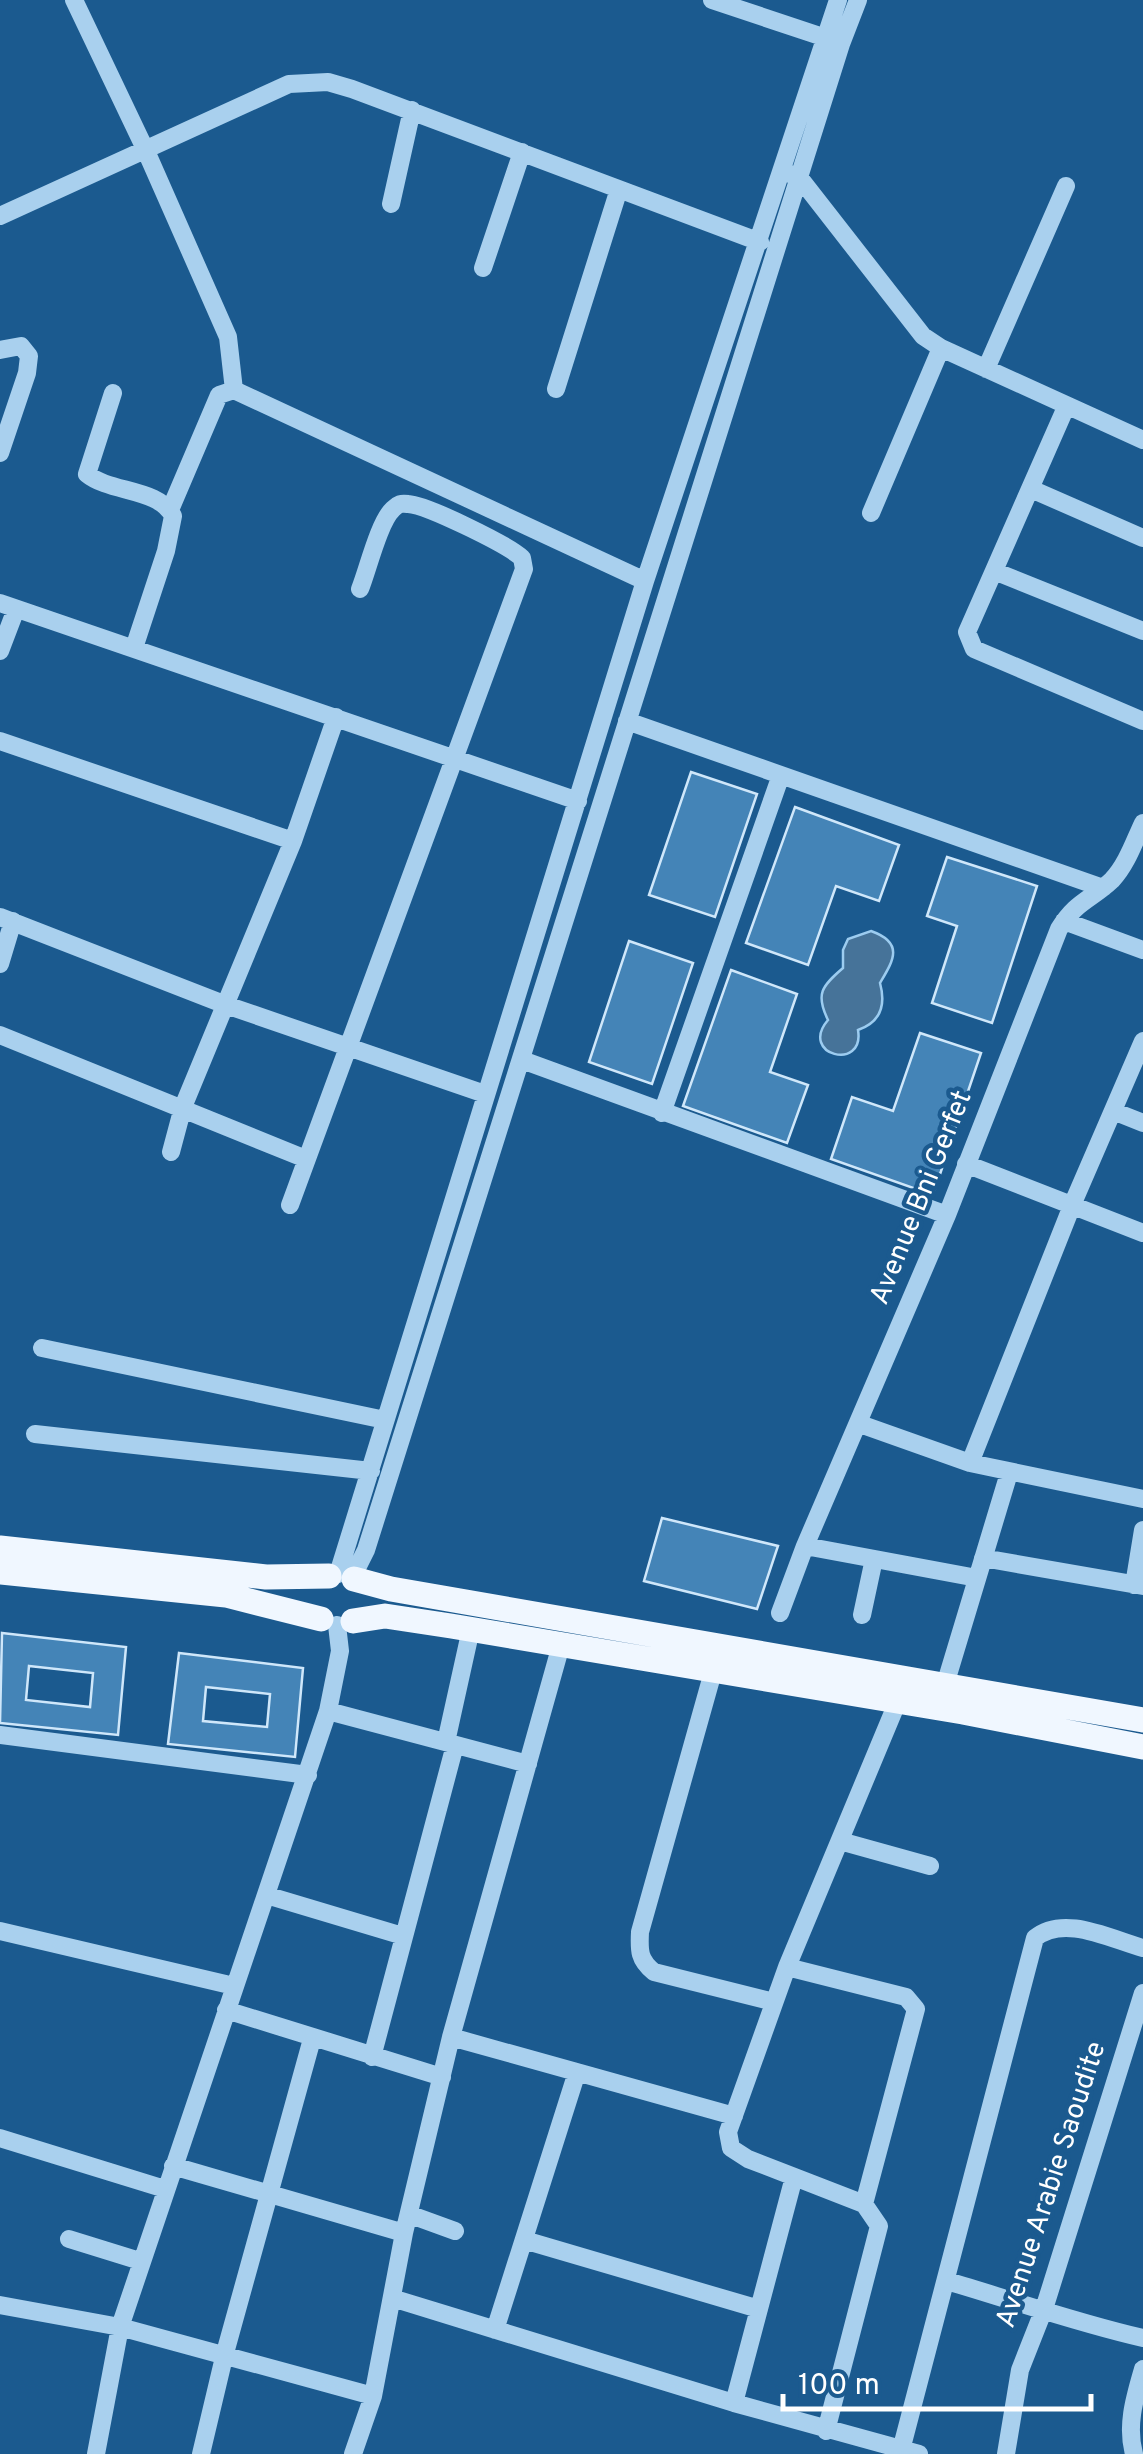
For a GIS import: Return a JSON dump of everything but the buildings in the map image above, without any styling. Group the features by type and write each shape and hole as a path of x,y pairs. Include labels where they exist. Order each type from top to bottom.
{"main road":[{"path":"0,1548 266,1577 343,1577 391,1589 1143,1720"},
{"path":"0,1572 226,1594 337,1622 385,1616 471,1629 1143,1747"},
{"path":"343,1577 360,1585 364,1600 358,1616 337,1622 313,1604 313,1595 322,1580 343,1577"}],"street":[{"path":"74,0 228,337 234,390"},
{"path":"712,0 823,37"},
{"path":"343,1577 362,1562 522,1060 628,721 790,174 823,37 838,0"},
{"path":"343,1577 385,1420 645,581 760,242 858,0"},
{"path":"0,216 289,84 310,80 328,82 412,110 760,242"},
{"path":"391,204 412,110"},
{"path":"483,268 522,152"},
{"path":"790,174 924,336 941,348 1143,440"},
{"path":"986,369 1066,186"},
{"path":"556,390 619,189"},
{"path":"0,350 21,346 29,356 27,374 0,453"},
{"path":"870,513 941,348"},
{"path":"170,510 219,395 234,390 645,581"},
{"path":"113,393 87,474 96,482 148,498 170,510 173,516 134,648"},
{"path":"1066,407 967,632 971,646 1143,722"},
{"path":"1031,489 1143,538"},
{"path":"290,1205 524,568 522,558 506,547 405,503 387,516 360,589"},
{"path":"994,571 1143,631"},
{"path":"0,651 8,606 578,801"},
{"path":"171,1152 183,1107 293,841 336,717"},
{"path":"628,721 1103,888"},
{"path":"0,741 293,841"},
{"path":"662,1114 781,775"},
{"name":"Avenue Bni Gerfet","path":"780,1613 947,1215 1064,921 1072,908 1103,888 1122,868 1143,823"},
{"path":"0,964 6,919 226,1005 485,1094"},
{"path":"1064,921 1143,950"},
{"path":"0,1035 306,1159"},
{"path":"970,1463 1073,1203 1143,1042"},
{"path":"522,1060 947,1215"},
{"path":"1113,1111 1143,1123"},
{"path":"966,1164 1143,1233"},
{"path":"42,1348 385,1420"},
{"path":"860,1424 970,1463 1143,1498"},
{"path":"35,1434 371,1470"},
{"path":"945,1685 1009,1472"},
{"path":"983,1558 1138,1586 1143,1530"},
{"path":"805,1546 976,1578"},
{"path":"862,1615 874,1559"},
{"path":"96,2454 120,2328 140,2262 328,1711 340,1651 337,1622"},
{"path":"372,2058 450,1743 471,1629"},
{"path":"354,2454 372,2396 451,2037 562,1645"},
{"path":"713,1672 640,1932 642,1962 654,1972 774,2002"},
{"path":"826,2430 879,2226 864,2204 748,2159 731,2148 728,2132 787,1966 898,1703"},
{"path":"328,1711 528,1764"},
{"path":"0,1735 308,1775"},
{"path":"840,1841 930,1866"},
{"path":"266,1895 404,1936"},
{"path":"392,2298 734,2404 907,2452 1035,1938 1060,1925 1143,1948"},
{"path":"0,1931 234,1986"},
{"path":"787,1966 906,1997 916,2009 864,2204"},
{"name":"Avenue Arabie Saoudite","path":"1010,2450 1020,2370 1044,2309 1143,1993"},
{"path":"226,2010 442,2078"},
{"path":"451,2037 734,2116"},
{"path":"201,2454 312,2038"},
{"path":"495,2330 577,2072"},
{"path":"0,2138 165,2189"},
{"path":"173,2166 268,2194 455,2231"},
{"path":"734,2404 794,2177"},
{"path":"68,2238 140,2262"},
{"path":"524,2240 759,2309"},
{"path":"947,2282 1044,2309 1088,2326 1143,2338"},
{"path":"0,2304 120,2328 372,2396"},
{"path":"1136,2447 1132,2409 1143,2369"}],"water":[{"path":"871,931 889,941 893,953 880,983 880,1012 858,1030 852,1051 834,1054 821,1042 821,1032 828,1020 821,997 830,980 843,968 843,950 848,939"}]}
